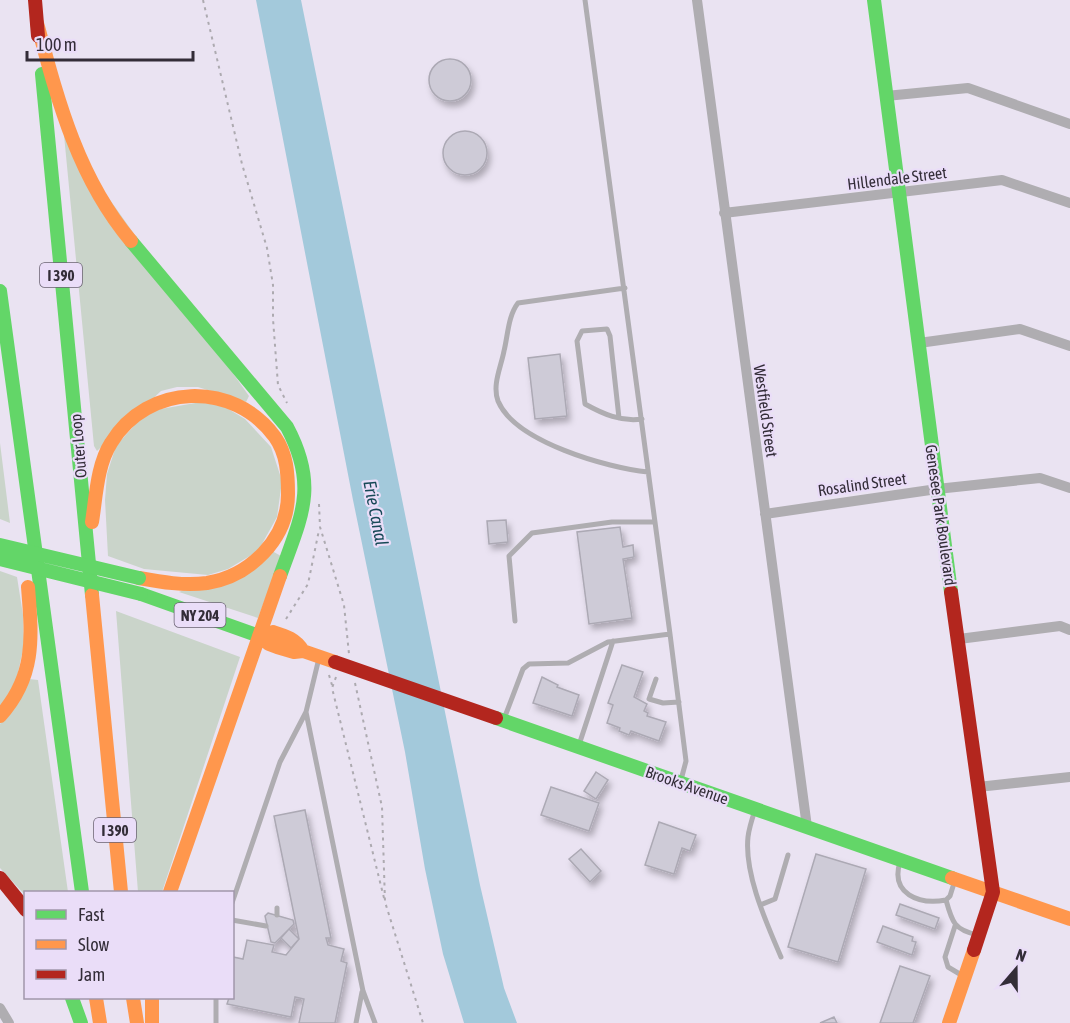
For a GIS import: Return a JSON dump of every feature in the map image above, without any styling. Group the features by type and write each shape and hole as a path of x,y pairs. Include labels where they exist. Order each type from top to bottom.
{"main road":[{"name":"Outer Loop","path":"35,0 121,891"},
{"name":"Genesee Park Boulevard","path":"874,0 937,489 993,892 949,1023"},
{"path":"37,23 61,110 96,192 120,228 287,427 298,447 304,465 306,483 301,514 261,636 170,891"},
{"name":"I 390","path":"0,291 82,891"},
{"path":"0,545 139,578 179,584 209,584 225,579 245,569 263,555 282,525 289,486 287,466 274,438 252,414 222,398 188,395 173,396 158,401 130,420 111,442 104,459 88,551"},
{"path":"0,716 20,691 32,653 33,634 28,586 35,543"},
{"name":"Brooks Avenue","path":"0,560 141,594 261,636 269,644 277,647 294,652 303,651 320,657 332,668 500,720 1070,919"},
{"path":"0,878 24,908"},
{"path":"72,999 81,1023"},
{"path":"96,999 100,1023"},
{"path":"133,999 137,1023"},
{"path":"152,999 152,1023"}],"street":[{"name":"Westfield Street","path":"697,0 807,827"},
{"path":"886,96 968,88 1070,124"},
{"name":"Hillendale Street","path":"724,213 1002,180 1070,203"},
{"path":"919,343 1020,329 1070,346"},
{"name":"Rosalind Street","path":"765,514 937,489 1040,478 1070,488"},
{"path":"959,639 1060,626 1070,630"},
{"path":"978,787 1070,777"},
{"path":"0,1008 9,1023"}],"lane":[{"path":"585,0 679,702 686,761 680,782"},
{"path":"625,288 518,303 512,312 509,334 495,388 499,402 509,417 527,431 555,447 636,471 648,472"},
{"path":"619,418 610,336 607,329 582,331 577,341 585,404 604,414 619,418 642,419"},
{"path":"515,621 509,556 532,533 612,522 655,522"},
{"path":"500,720 523,669 529,664 568,663 608,642 670,634"},
{"path":"578,747 613,641"},
{"path":"234,897 280,762 306,712 320,657"},
{"path":"656,679 649,699 663,703 679,702"},
{"path":"306,712 363,991 375,1023"},
{"path":"755,808 747,839 750,867 760,905 781,957"},
{"path":"760,905 775,899 788,855"},
{"path":"900,859 896,873 898,884 909,894 926,900 946,900 950,896 955,878"},
{"path":"946,900 955,926 962,931 979,936"},
{"path":"234,920 267,926"},
{"path":"955,926 945,957 948,967 965,977"},
{"path":"356,1023 363,991"},
{"path":"216,999 216,1023"}],"path":[{"path":"286,619 308,584 320,527"},
{"path":"332,668 332,688 385,903"},
{"path":"332,688 336,676"}],"shaded area":[{"path":"64,135 249,396 246,402 198,387 177,387 161,391 97,451 94,446"},
{"path":"201,402 225,407 245,419 271,447 282,481 277,517 258,551 228,569 208,575 144,569 108,556 105,500 107,474 116,446 139,420 155,410"},
{"path":"0,443 10,523 0,519"},
{"path":"272,551 281,556 258,618 179,592"},
{"path":"0,571 17,577 23,615 24,645 16,682 0,707"},
{"path":"116,611 240,657 162,891 138,891"},
{"path":"29,679 38,680 68,891 24,891 24,894 0,868 0,724"}],"water":[{"name":"Erie Canal","path":"256,0 301,0 480,885 504,988 517,1023 464,1023 443,954"}],"building":[{"path":"450,59 465,65 471,80 465,95 450,101 435,95 429,80 435,65"},
{"path":"465,131 480,138 487,153 480,168 465,175 450,168 443,153 450,138"},
{"path":"560,354 567,416 535,419 528,358"},
{"path":"506,520 508,542 489,544 487,521"},
{"path":"620,527 623,547 633,545 634,557 623,559 632,618 589,624 577,532"},
{"path":"622,665 643,672 634,697 647,704 644,711 648,713 647,716 666,722 659,741 631,731 629,735 619,731 620,728 607,723 613,705 608,703"},
{"path":"542,677 558,685 557,687 579,695 572,716 533,703"},
{"path":"596,772 608,780 596,799 584,791"},
{"path":"551,787 599,803 589,831 541,815"},
{"path":"305,810 331,938 326,938 328,945 344,949 341,961 347,963 335,1023 299,1023 304,999 295,997 291,1017 227,1004 229,999 234,999 234,957 243,959 247,940 274,945 272,952 286,955 299,939 274,816"},
{"path":"659,822 696,835 690,851 682,848 674,874 645,865"},
{"path":"581,849 601,871 590,882 569,859"},
{"path":"816,854 866,869 838,962 788,947"},
{"path":"900,904 939,918 935,929 896,915"},
{"path":"268,913 293,920 294,924 275,943 271,942 265,916"},
{"path":"883,926 913,937 912,941 916,942 912,955 877,942"},
{"path":"289,929 299,939 291,948 281,938"},
{"path":"900,966 930,976 913,1023 880,1023"},
{"path":"834,1017 837,1023 820,1023"}],"traffic: fast":[{"path":"874,0 951,592"},
{"path":"42,74 92,595"},
{"path":"131,241 287,427 297,448 302,467 303,502 300,519 280,576"},
{"path":"0,291 82,891"},
{"path":"0,545 139,578"},
{"path":"0,559 141,594"},
{"path":"141,594 259,636"},
{"path":"496,718 952,878"},
{"path":"72,999 81,1023"}],"traffic: slow":[{"path":"37,23 72,138 97,191 131,241"},
{"path":"92,522 98,481 106,452 127,423 146,409 168,400 191,396 215,398 237,405 258,418 275,437 284,457 288,494 281,526 264,553 252,564 238,572 207,583 181,584 139,578"},
{"path":"170,891 280,576"},
{"path":"0,716 12,701 26,671 30,639 28,587"},
{"path":"92,595 121,891"},
{"path":"262,637 273,632 282,635 294,641 303,651"},
{"path":"259,636 277,647 294,652 303,651 335,662"},
{"path":"952,878 1070,919"},
{"path":"949,1023 974,950"},
{"path":"96,999 100,1023"},
{"path":"133,999 137,1023"},
{"path":"152,999 152,1023"}],"traffic: jam":[{"path":"35,0 38,36"},
{"path":"951,592 993,892 974,950"},
{"path":"335,662 496,718"},
{"path":"0,878 24,908"}]}
